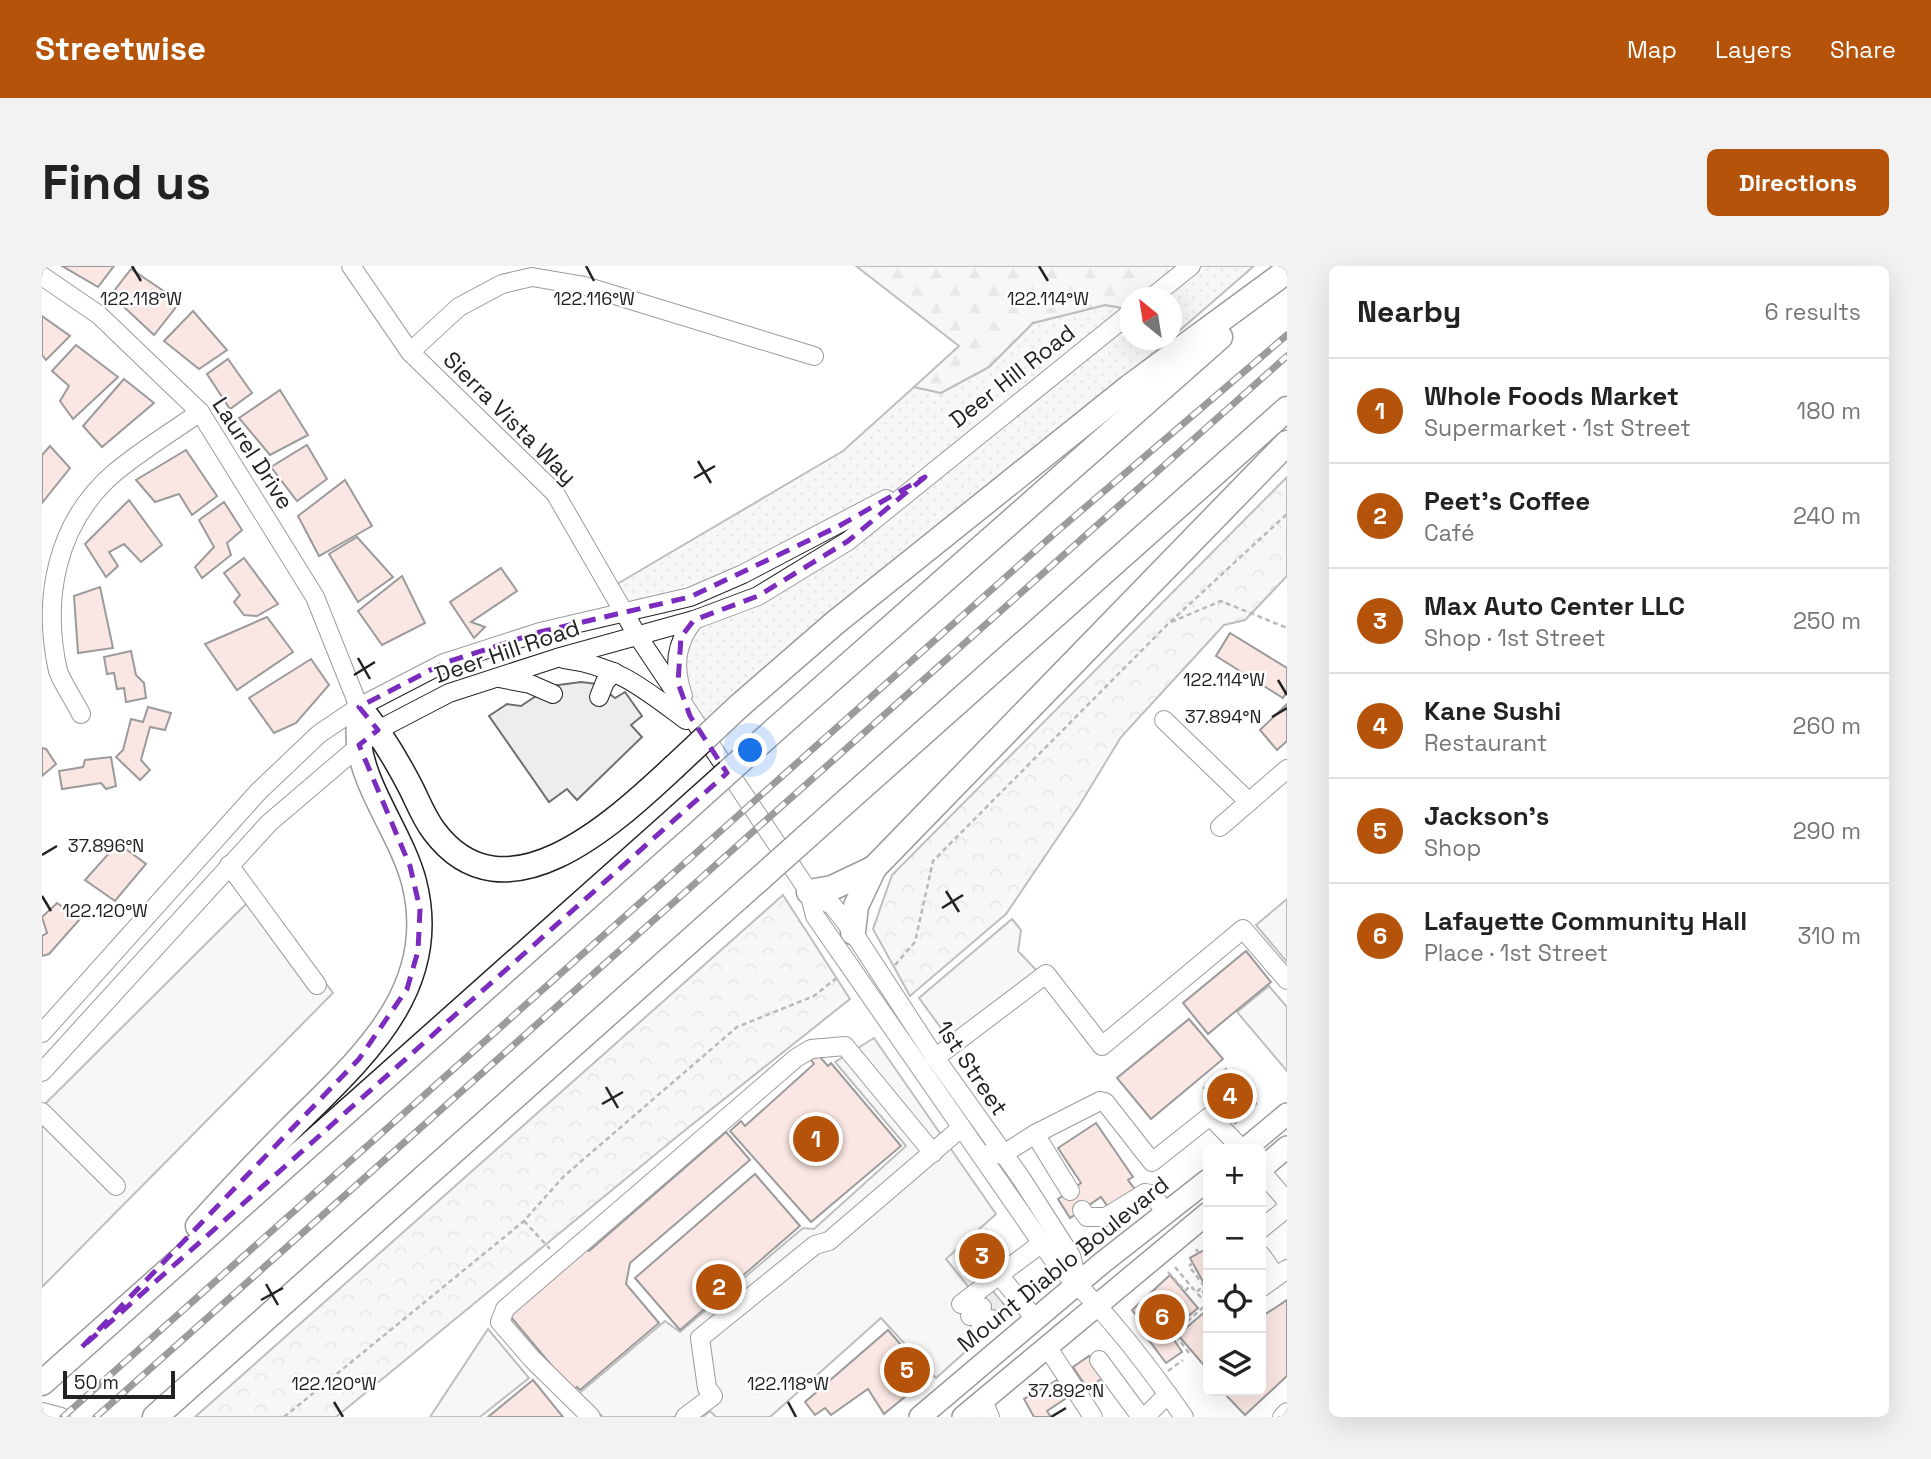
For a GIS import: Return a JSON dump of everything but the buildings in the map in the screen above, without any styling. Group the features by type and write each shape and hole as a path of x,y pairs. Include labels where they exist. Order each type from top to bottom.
{"highway":[{"path":"359,706 369,737 439,837 464,857 495,867 530,866 566,853 615,818 825,631 1128,388 1287,271"},
{"path":"42,1383 778,727 1287,280"},
{"path":"155,1417 1287,409"},
{"path":"809,892 832,888 874,868 936,807 1122,609 1287,443"},
{"path":"81,1348 359,1059 389,1021 407,989 420,937 417,894 410,866 366,769 369,737"},
{"path":"853,932 856,906 874,868"}],"main road":[{"path":"1250,1144 1287,1114"},
{"path":"1266,1166 1287,1147"},
{"name":"Mount Diablo Boulevard","path":"920,1417 1203,1184"},
{"path":"964,1417 987,1409 1048,1348 1203,1217"}],"street":[{"name":"Sierra Vista Way","path":"351,266 410,352 555,493 625,611"},
{"path":"1165,287 1191,266"},
{"name":"Laurel Drive","path":"42,276 99,315 200,412 315,597 359,706"},
{"path":"410,352 458,307 502,284 532,277 585,286 814,356"},
{"name":"Deer Hill Road","path":"42,1072 269,823 369,737 449,693 557,658 694,620 758,596 848,541 1119,322"},
{"path":"81,714 59,673 50,641 48,610 51,569 61,541 76,514 113,474 200,412"},
{"name":"Deer Hill Road","path":"42,1033 258,792 319,734 359,706 444,663 540,632 690,597 839,526 925,477"},
{"name":"1st Street","path":"625,611 637,635 694,723 809,892 815,916 963,1130 1057,1265 1098,1307 1184,1417"},
{"path":"694,620 681,637 676,656 678,683 694,723"},
{"path":"557,658 614,672 636,681 694,723"},
{"path":"599,697 605,682 614,672"},
{"path":"495,677 530,684 553,694"},
{"path":"1164,720 1249,802"},
{"path":"1220,827 1287,769"},
{"path":"229,865 317,985"},
{"name":"1st Street","path":"809,892 833,906 853,932 1072,1256 1079,1285"},
{"path":"1239,1144 1210,1116 1152,1162 1105,1102 1100,1101 1035,1134 1002,1155 988,1152 979,1139 963,1130 940,1064 1046,974 1102,1046 1243,929 1287,980"},
{"path":"591,1417 532,1359 500,1322 505,1309 796,1058 811,1049 845,1046 933,1153"},
{"path":"42,1112 116,1186"},
{"path":"685,1417 713,1396 707,1388 700,1338 815,1245 829,1241 963,1130"},
{"path":"1035,1134 1070,1191"},
{"path":"1266,1176 1285,1199 1287,1208 1284,1216 1266,1226"},
{"path":"1082,1210 1087,1217 1106,1217 1145,1193 1151,1194 1167,1213"},
{"path":"977,1315 1006,1292 1042,1243"},
{"path":"1266,1259 1282,1272 1266,1284"},
{"path":"1006,1292 1036,1320"},
{"path":"1048,1348 1093,1417"},
{"path":"1099,1360 1143,1417 1168,1394"},
{"path":"42,1412 61,1417"},
{"path":"1282,1417 1287,1412"}],"path":[{"path":"883,979 915,942 933,861 1168,624 1287,514"},
{"path":"1168,624 1221,601 1287,628"},
{"path":"284,1417 524,1221 563,1177 737,1027 814,996 850,967"},
{"path":"524,1221 561,1260"},
{"path":"1196,1249 1199,1253"},
{"path":"1193,1263 1189,1266 1205,1288 1196,1292"},
{"path":"1175,1267 1203,1299"},
{"path":"1168,1272 1185,1291 1190,1285"},
{"path":"1190,1352 1174,1333 1203,1308"},
{"path":"1168,1371 1183,1360"}],"highlighted area":[{"path":"925,477 848,541 758,596 694,620 681,637 678,683 690,716 727,773 81,1348 359,1059 407,989 418,951 420,909 410,866 359,745 378,730 359,707 444,663 540,632 690,597 839,526"}],"green space":[{"path":"856,266 1191,266 1164,287 1119,287 1119,307 1105,305 1033,323 989,367 941,393 914,387 959,346"},
{"path":"1191,266 1254,266 1182,328 1182,287 1165,287"},
{"path":"1105,305 1119,307 1119,350 1157,350 698,729 690,716 681,637 758,596 921,480 743,574 625,611 612,587 843,451 914,387 941,393 989,367 1033,323"},
{"path":"1287,477 1287,576 1245,620 1224,625 1121,737 1079,806 1006,914 910,996 873,929 892,875"},
{"path":"783,895 850,999 679,1135 336,1417 195,1417"}],"shaded area":[{"path":"581,682 597,684 615,698 625,692 642,716 631,725 642,737 577,800 567,789 549,802 489,716 507,704 521,706 551,686"},
{"path":"258,892 333,993 42,1287 42,1107"},
{"path":"1287,899 1287,962 1256,925"},
{"path":"1012,919 1021,930 1018,951 1037,971 960,1035 946,1035 919,998"},
{"path":"1269,986 1287,1007 1287,1071 1237,1012"},
{"path":"874,1038 996,1214 946,1259 972,1291 993,1327 936,1378 881,1318 770,1417 716,1417 710,1411 703,1417 603,1417 577,1395 665,1321 680,1332 803,1228 814,1229 906,1146 835,1062"},
{"path":"488,1329 529,1378 480,1417 430,1417"}],"tunnel":[{"path":"982,1307 996,1295"},
{"path":"992,1319 1006,1308"}],"railway":[{"path":"63,1417 1054,534 1287,335"},
{"path":"96,1417 1287,356"}],"place":[{"name":"Kane Sushi","path":"1230,1096"},
{"name":"Whole Foods Market","path":"816,1139"},
{"name":"Max Auto Center LLC","path":"982,1256"},
{"name":"Peet's Coffee","path":"719,1287"},
{"name":"Lafayette Community Hall","path":"1162,1317"},
{"name":"Jackson's","path":"907,1370"}]}
